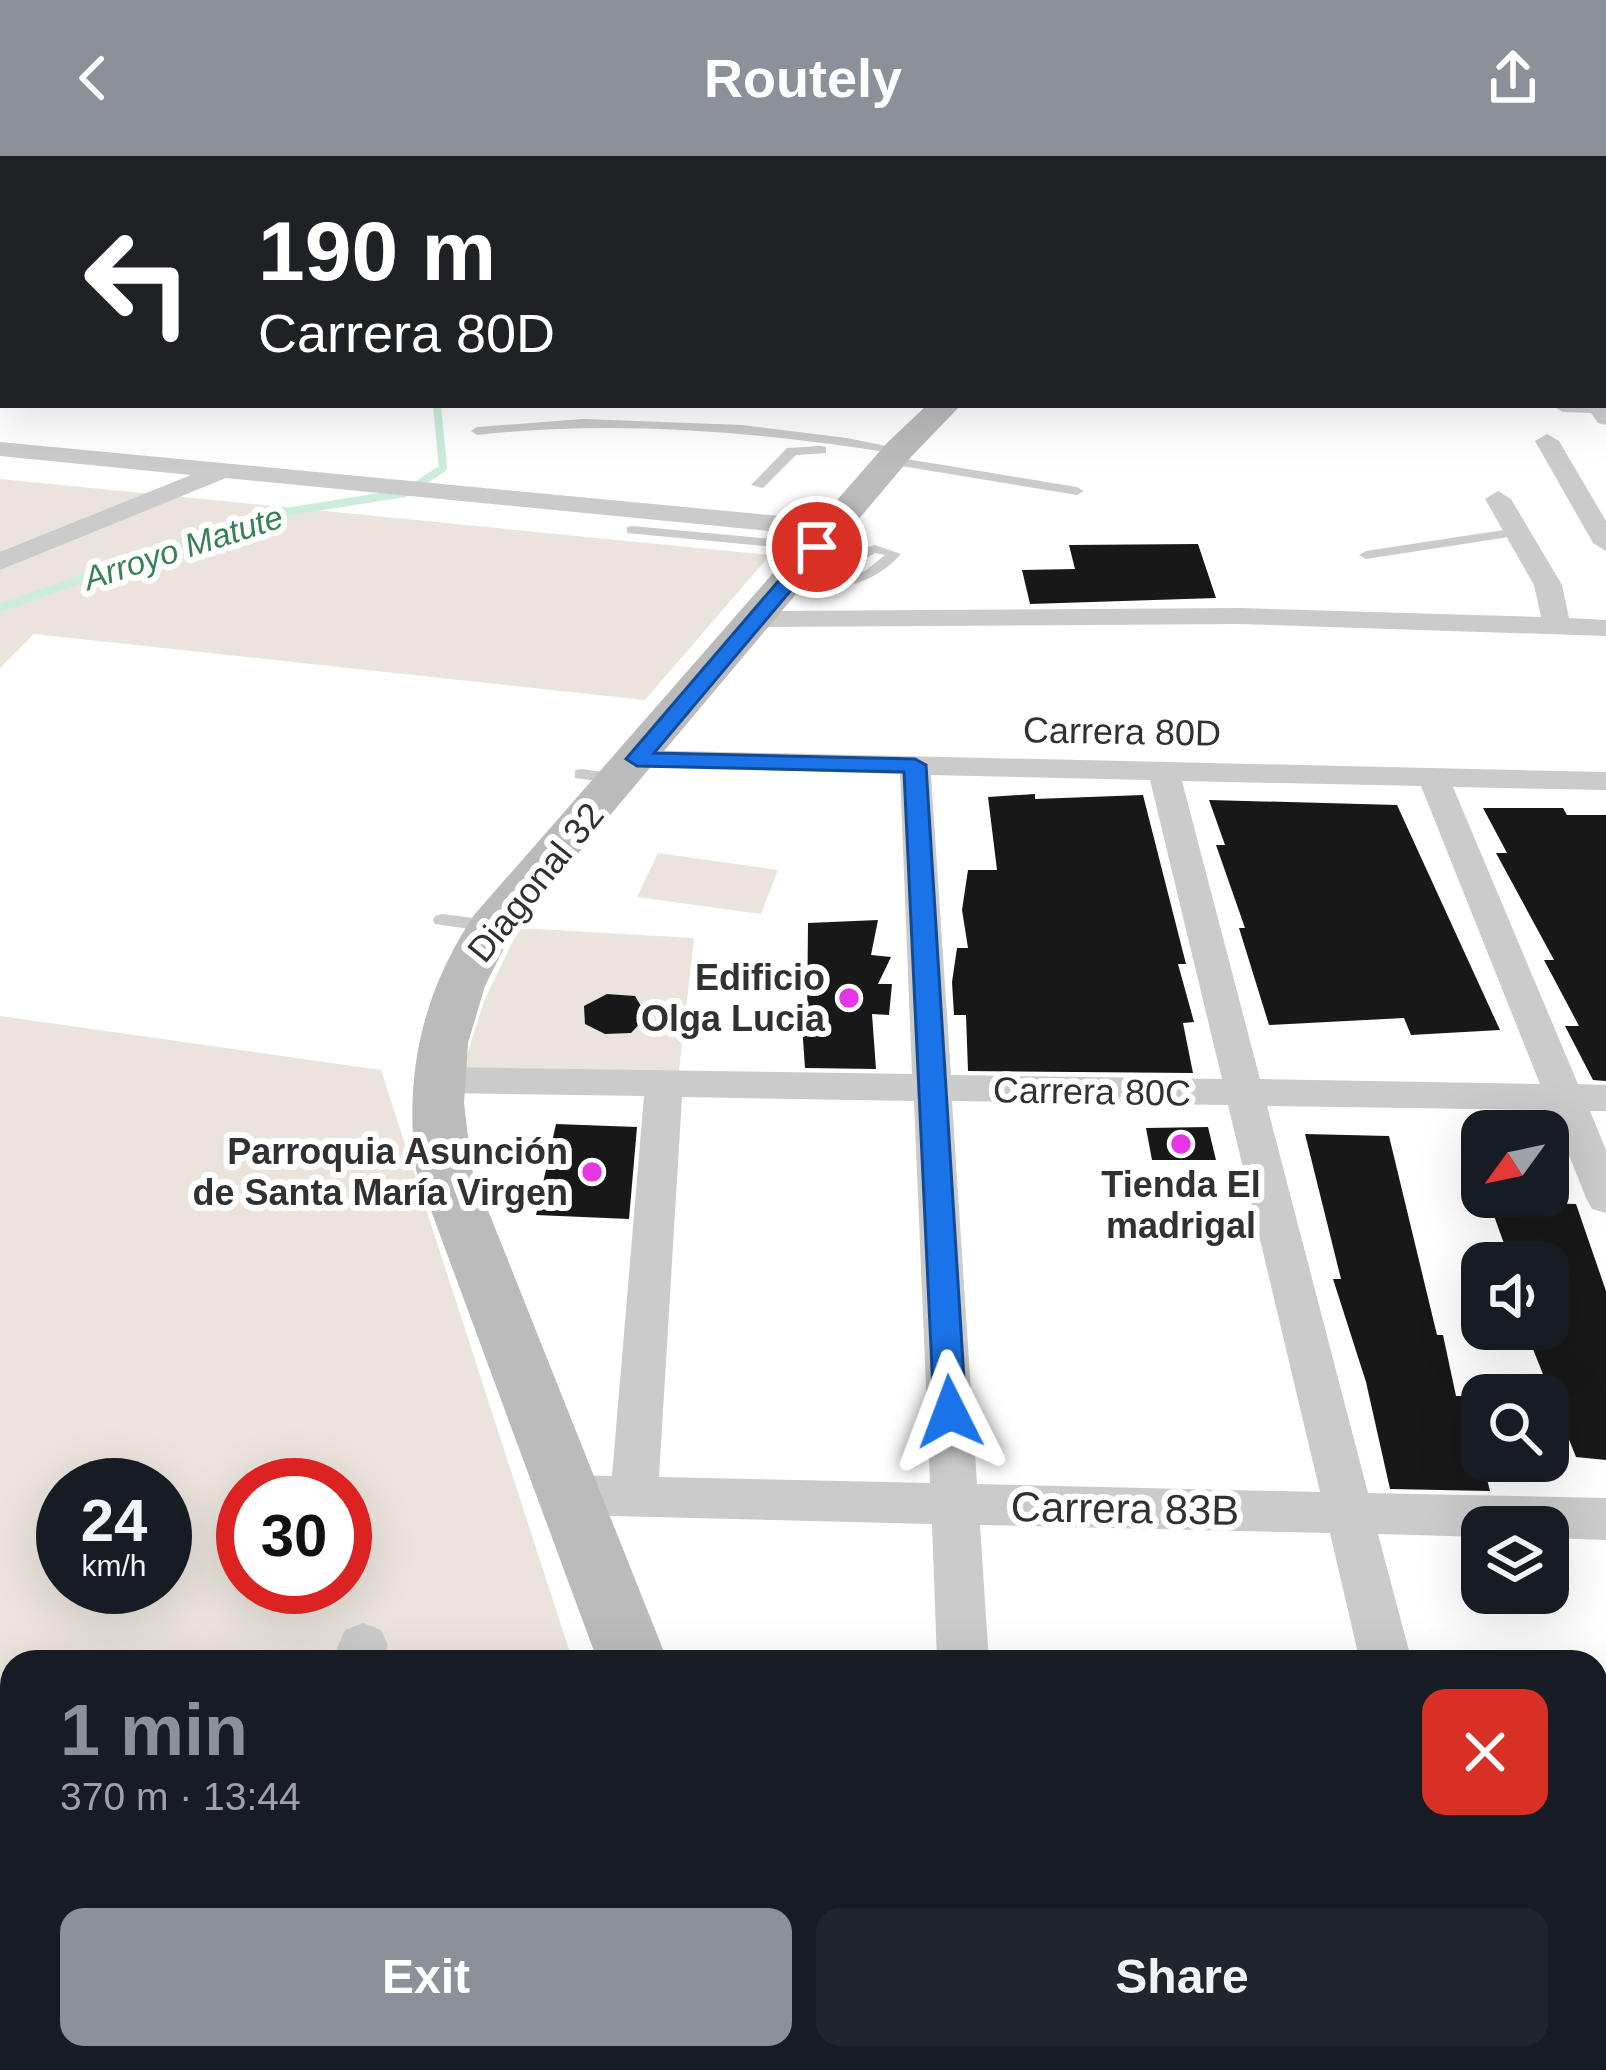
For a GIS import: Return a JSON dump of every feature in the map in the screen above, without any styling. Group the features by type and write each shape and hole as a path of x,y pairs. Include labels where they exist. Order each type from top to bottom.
{"street":[{"name":"Diagonal 32","path":"629,1650 444,1170 435,1080 443,1025 462,973 466,923 819,558 895,455 942,408"},
{"path":"1546,441 1606,542"},
{"path":"0,449 426,491 819,558"},
{"path":"0,562 223,471"},
{"path":"1498,499 1548,585 1557,627"},
{"path":"758,619 1239,616 1606,628"},
{"path":"915,765 936,1089 962,1650"},
{"name":"Carrera 80D","path":"612,770 915,765 1606,781"},
{"path":"1164,771 1383,1650"},
{"path":"1433,777 1606,1198"},
{"name":"Carrera 80C","path":"435,1080 1606,1099"},
{"path":"634,1496 664,1085"},
{"name":"Carrera 83B","path":"572,1495 1606,1519"}],"lane":[{"path":"477,431 577,424 688,424 895,455 1077,491"},
{"path":"758,485 799,449 895,455"},
{"path":"632,530 819,558"},
{"path":"1366,555 1517,532"}],"shaded area":[{"path":"0,479 770,555 645,700 34,634 0,668"},
{"path":"658,853 778,870 761,914 637,897"},
{"path":"519,928 694,938 678,1079 461,1074 484,1001"},
{"path":"0,1016 381,1070 569,1650 0,1650"}],"building":[{"path":"1198,544 1216,598 1030,604 1022,570 1075,569 1069,545"},
{"path":"1035,794 1035,799 1143,795 1186,964 1178,964 1194,1022 1183,1023 1193,1073 968,1071 966,1015 954,1015 952,982 957,948 968,948 962,910 968,870 997,870 988,797"},
{"path":"1209,800 1397,805 1500,1030 1411,1035 1404,1018 1269,1025 1239,928 1245,928 1216,845 1225,845"},
{"path":"1483,808 1563,808 1567,815 1606,815 1606,1081 1593,1080 1565,1026 1579,1026 1544,960 1554,960 1496,853 1507,853"},
{"path":"878,920 871,955 891,957 878,984 892,984 889,1015 872,1014 876,1069 805,1068 802,1025 807,1025 808,923"},
{"path":"607,994 635,996 647,1016 631,1033 605,1034 585,1024 584,1006"},
{"name":"Parroquia Asunción de Santa María Virgen","path":"556,1124 637,1127 629,1219 536,1215"},
{"name":"Tienda El madrigal","path":"1208,1127 1216,1160 1152,1160 1146,1128"},
{"path":"1305,1134 1389,1136 1437,1335 1443,1335 1456,1396 1461,1396 1461,1482 1488,1482 1490,1491 1390,1489 1366,1382 1333,1279 1341,1279"},
{"path":"1569,1204 1576,1204 1606,1291 1606,1460 1576,1457 1569,1439 1569,1374 1543,1374 1533,1350 1569,1350 1569,1242 1503,1242 1495,1218 1569,1218"}],"waterway":[{"name":"Arroyo Matute","path":"0,608 254,517 405,493 443,468 437,408"}],"place":[{"name":"Edificio Olga Lucia","path":"849,998"},
{"name":"Tienda El madrigal","path":"1181,1144"},
{"name":"Parroquia Asunción de Santa María Virgen","path":"592,1172"}],"route":[{"path":"817,547 637,759 915,765 950,1412"}]}
